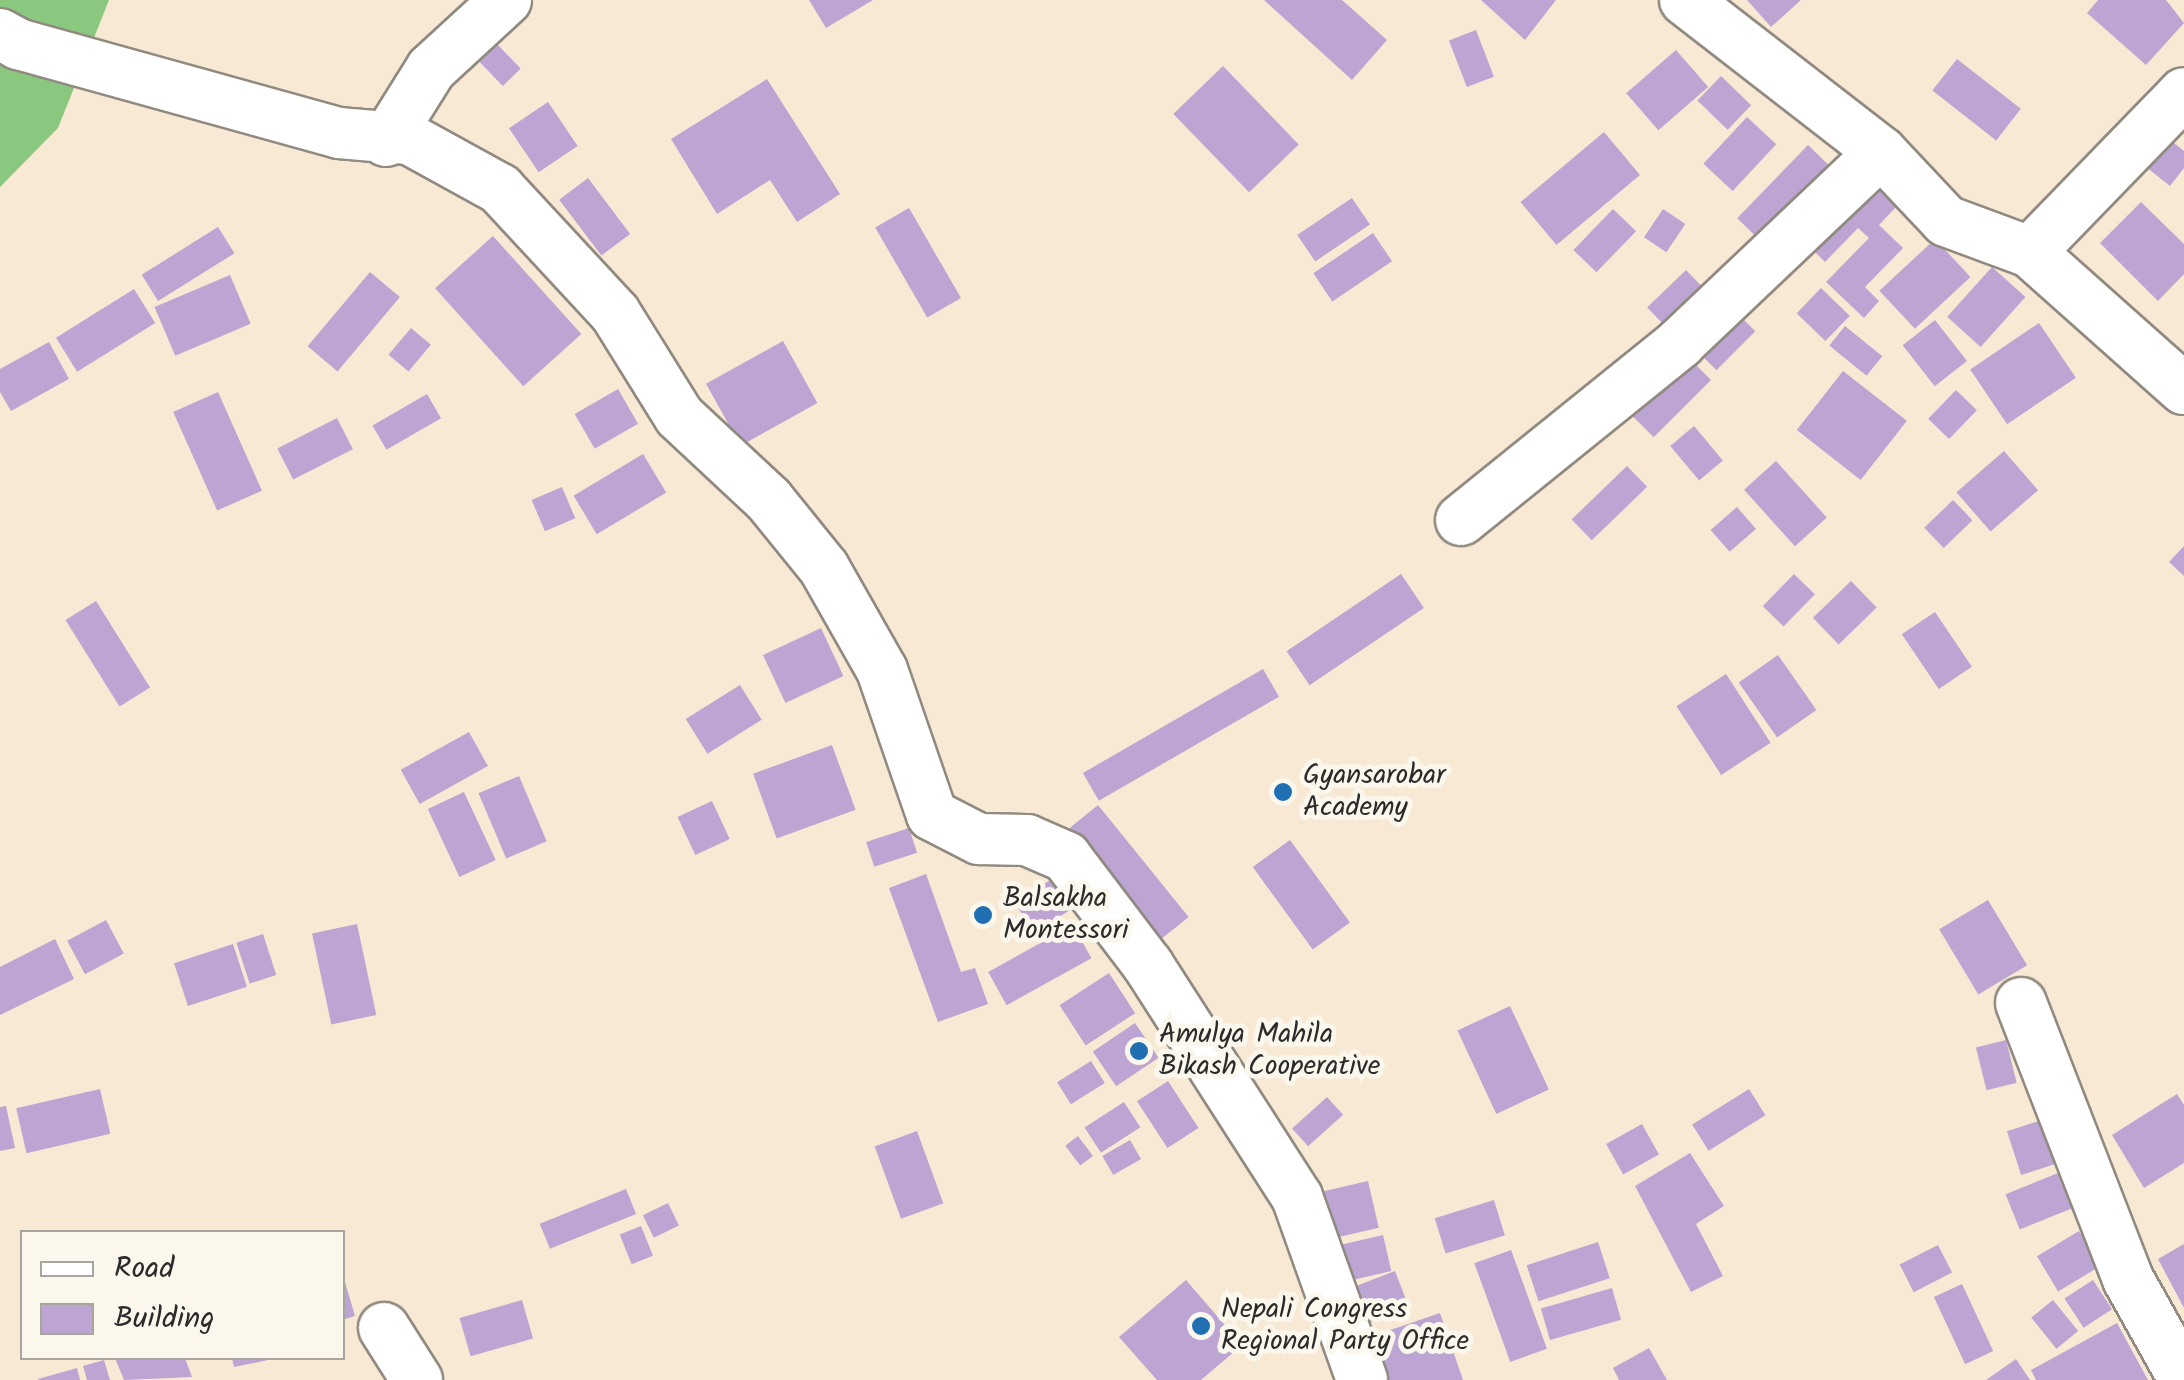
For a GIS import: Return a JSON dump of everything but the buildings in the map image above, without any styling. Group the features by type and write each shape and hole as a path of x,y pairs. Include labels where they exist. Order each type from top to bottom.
{"street":[{"path":"386,140 431,69 506,0"},
{"path":"1685,0 1882,152 1946,221 2030,252 2184,389"},
{"path":"0,34 18,44 386,140 409,139 500,189 616,313 679,416 780,513 824,568 882,670 932,816 980,839 1027,840 1066,857 1148,965 1270,1149 1297,1197 1362,1380"},
{"path":"2030,252 2184,94"},
{"path":"1461,520 1680,343 1882,152"},
{"path":"2021,1003 2128,1280 2184,1379"},
{"path":"384,1328 417,1380"}],"green space":[{"path":"0,0 109,0 58,128 0,187"}],"place":[{"name":"Gyansarobar Academy","path":"1283,792"},
{"name":"Balsakha Montessori","path":"983,915"},
{"name":"Amulya Mahila Bikash Cooperative","path":"1139,1051"},
{"name":"Nepali Congress Regional Party Office","path":"1201,1326"}]}
